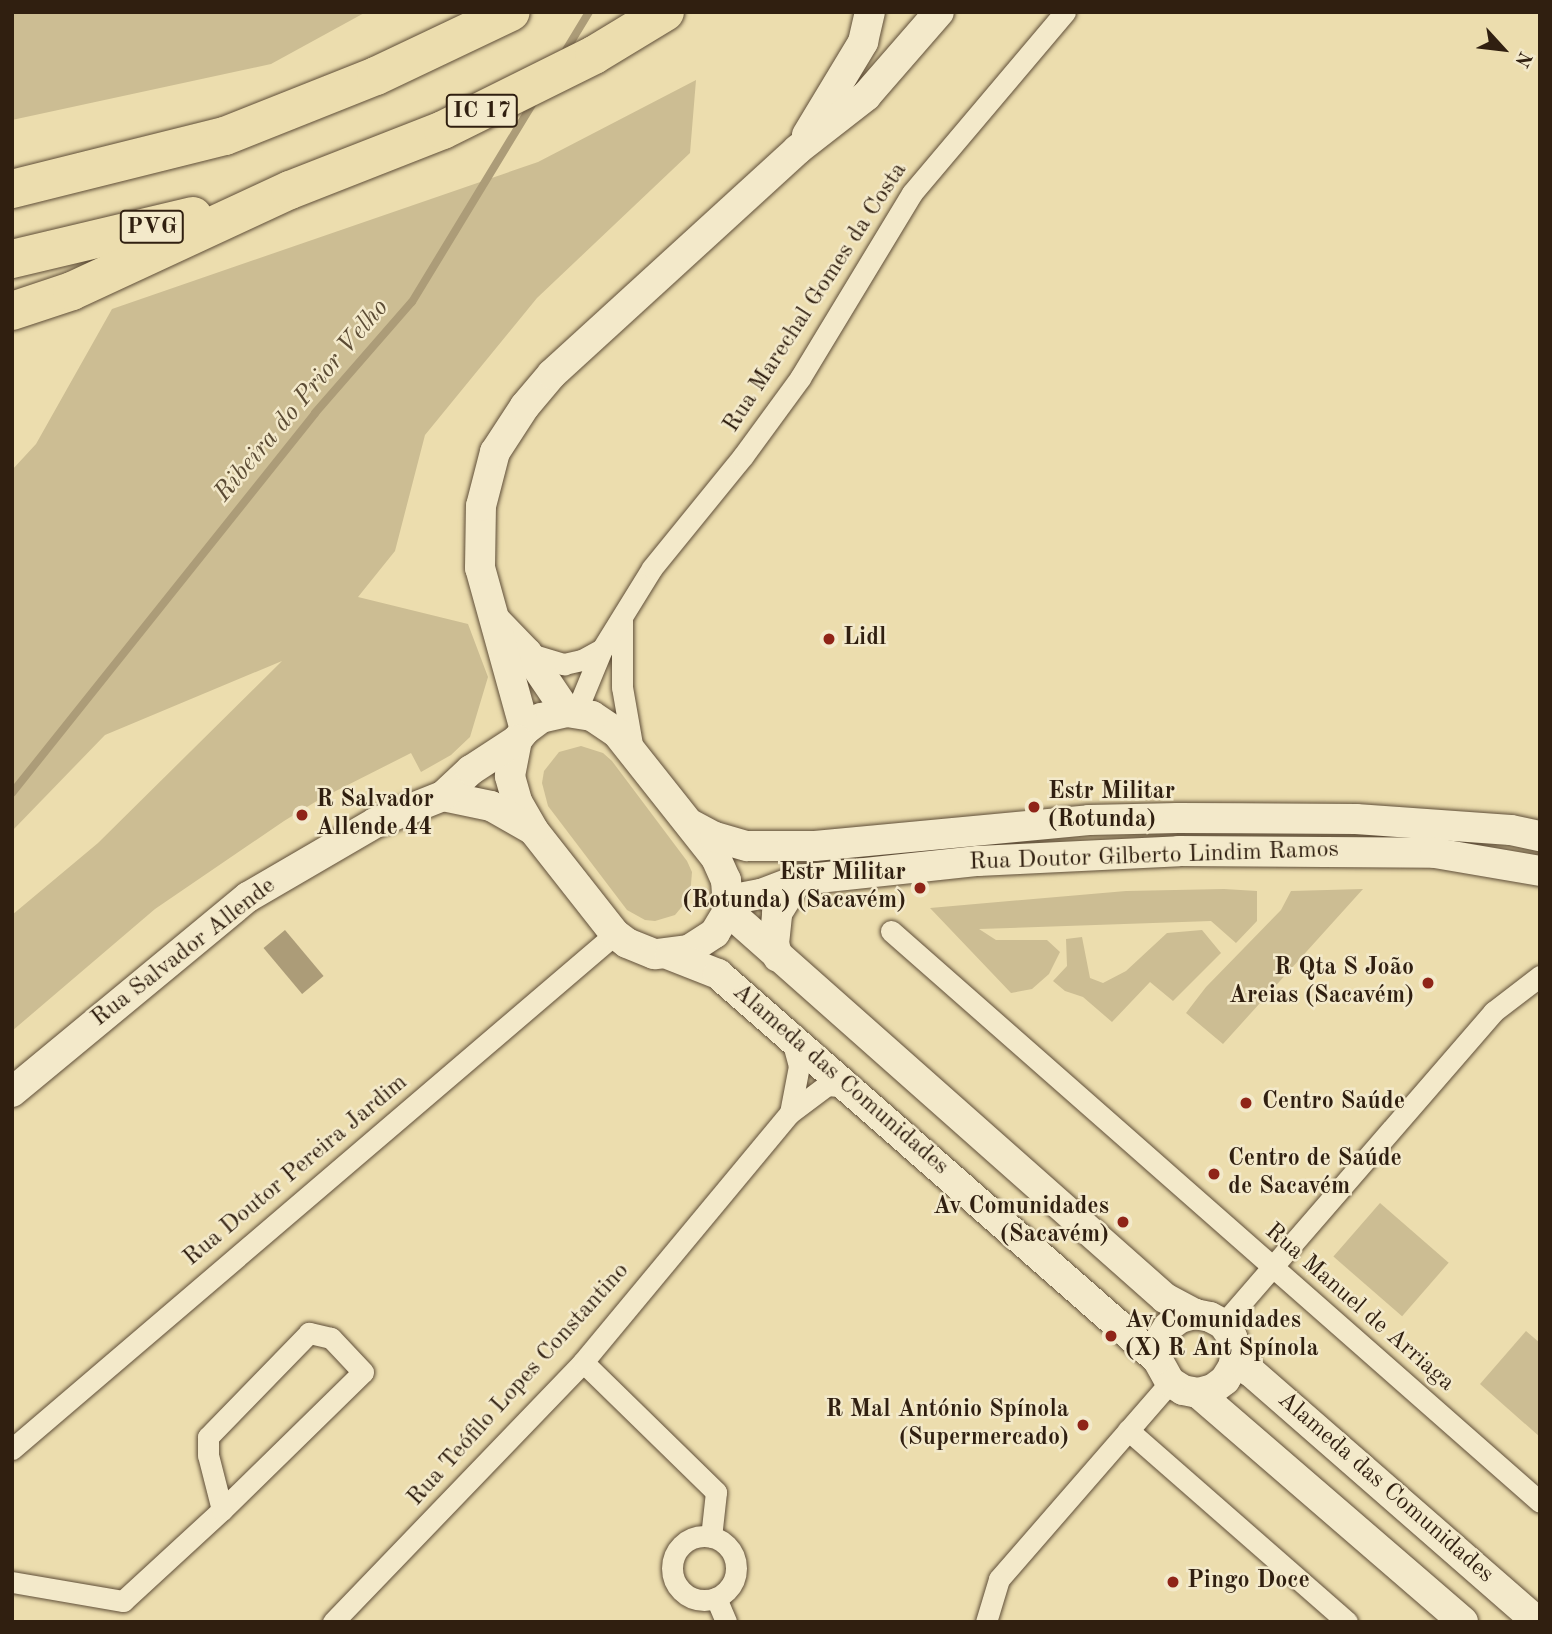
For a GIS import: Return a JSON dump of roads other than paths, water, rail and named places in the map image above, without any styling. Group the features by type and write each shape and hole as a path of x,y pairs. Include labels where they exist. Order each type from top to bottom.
{"highway":[{"path":"12,189 226,136 438,49 512,12"},
{"name":"IC 17","path":"290,190 443,130 594,55 665,12"},
{"path":"12,311 72,291 290,190"},
{"name":"PVG","path":"12,259 290,190"}],"street":[{"path":"797,150 863,42 870,12"},
{"path":"615,934 534,831 513,790 512,757 521,735 497,622 480,568 478,532 486,477 507,432 552,374 797,150 866,96 939,12"},
{"name":"Rua Marechal Gomes da Costa","path":"572,712 602,649 652,568 743,456 800,378 912,193 1065,12"},
{"name":"Rua Marechal Gomes da Costa","path":"622,620 622,687 633,750"},
{"path":"497,622 527,653 572,712"},
{"path":"527,653 564,664 582,660 602,649"},
{"path":"443,796 471,771 541,718 572,712 605,723 633,750 692,825 716,858 726,880 728,905 715,933 689,950 670,955"},
{"path":"443,796 491,806 534,831"},
{"name":"Rua Salvador Allende","path":"12,1092 248,897 375,823 443,796"},
{"name":"Rua Doutor Gilberto Lindim Ramos","path":"692,825 732,843 761,846 815,846 1089,820 1191,818 1356,819 1511,830 1540,836"},
{"name":"Rua Doutor Gilberto Lindim Ramos","path":"728,905 798,880 978,861 1179,851 1435,853 1540,871"},
{"path":"778,957 774,944 777,912 798,880"},
{"name":"Alameda das Comunidades","path":"728,905 778,957 1165,1298 1195,1314 1210,1317 1223,1324 1232,1337 1236,1352 1250,1371 1538,1622"},
{"name":"Rua Manuel de Arriaga","path":"891,931 1540,1502"},
{"name":"Alameda das Comunidades","path":"615,934 640,950 670,955 718,974 848,1087 1182,1390 1198,1393 1463,1622"},
{"name":"Rua Doutor Pereira Jardim","path":"12,1449 615,934"},
{"path":"1223,1324 1493,1012 1540,976"},
{"name":"Rua Teófilo Lopes Constantino","path":"790,1113 799,1066 791,1037"},
{"name":"Rua Teófilo Lopes Constantino","path":"333,1622 583,1362 790,1113 827,1084 848,1087"},
{"path":"986,1622 999,1579 1128,1430 1164,1371 1160,1340 1168,1327 1180,1318 1195,1314"},
{"path":"12,1582 123,1601 222,1510 363,1371 331,1339 309,1334 208,1437 208,1455 222,1510"},
{"path":"1198,1393 1213,1389 1225,1380 1233,1367 1236,1352"},
{"path":"583,1362 716,1492 711,1537"},
{"path":"1128,1430 1347,1622"},
{"path":"711,1537 726,1546 735,1566 730,1587 716,1598 705,1601 687,1596 673,1579 672,1568 680,1547 689,1540 711,1537"},
{"path":"716,1598 726,1622"}],"waterway":[{"name":"Ribeira do Prior Velho","path":"563,55 589,12"},
{"name":"Ribeira do Prior Velho","path":"12,793 315,413 412,302 534,101"}],"place":[{"name":"Lidl","path":"829,639"},
{"name":"Estr Militar (Rotunda)","path":"1034,807"},
{"name":"R Salvador Allende 44","path":"302,815"},
{"name":"Estr Militar (Rotunda) (Sacavém)","path":"920,888"},
{"name":"R Qta S João Areias (Sacavém)","path":"1428,983"},
{"name":"Centro Saúde","path":"1246,1103"},
{"name":"Centro de Saúde de Sacavém","path":"1214,1174"},
{"name":"Av Comunidades (Sacavém)","path":"1123,1222"},
{"name":"Av Comunidades (X) R Ant Spínola","path":"1111,1336"},
{"name":"R Mal António Spínola (Supermercado)","path":"1083,1425"},
{"name":"Pingo Doce","path":"1173,1582"}]}
